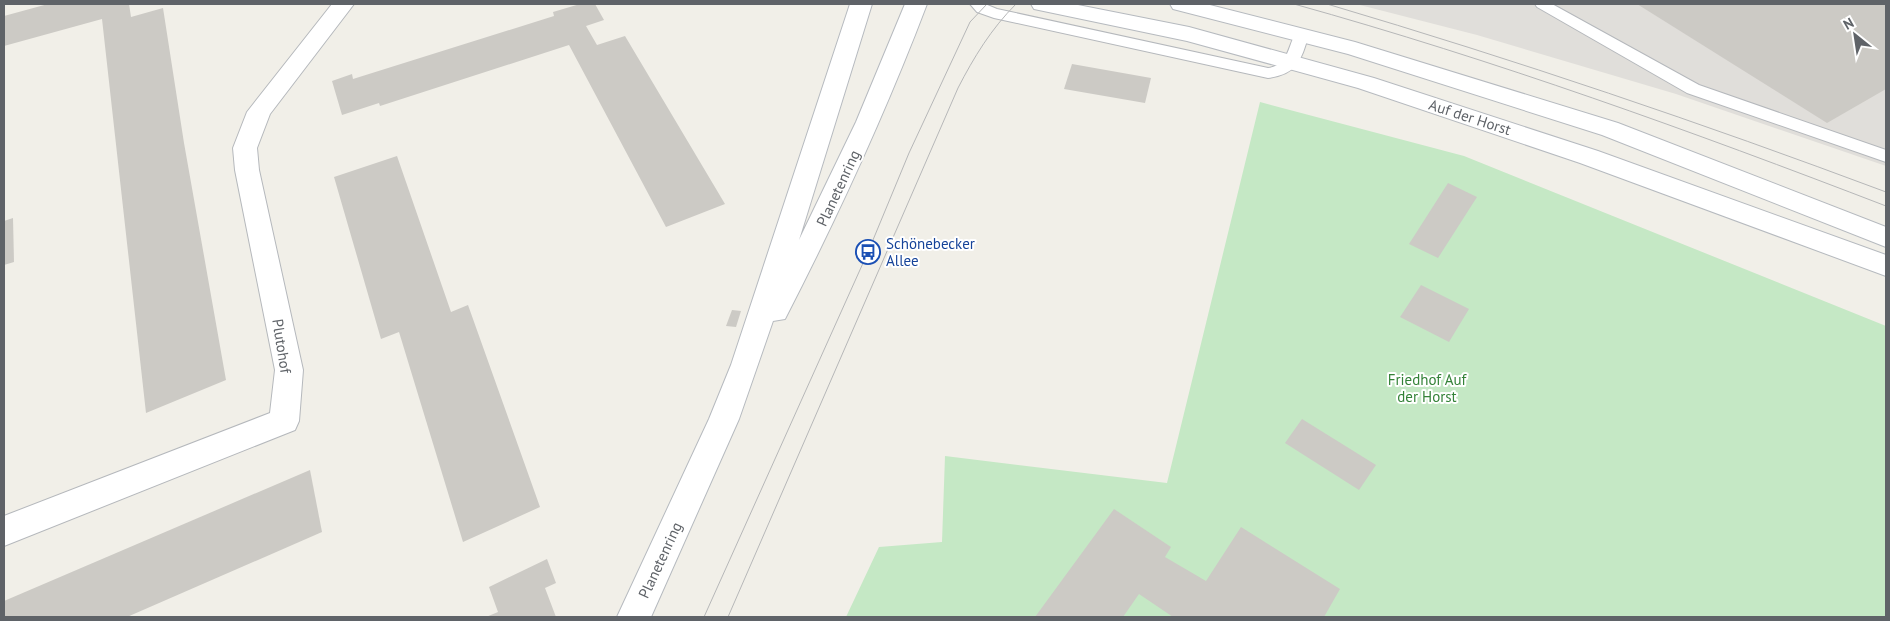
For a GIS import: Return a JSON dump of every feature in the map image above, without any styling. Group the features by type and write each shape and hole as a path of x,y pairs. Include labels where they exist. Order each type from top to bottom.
{"street":[{"name":"Plutohof","path":"4,530 284,421 289,370 246,170 245,148 259,112 343,4"},
{"name":"Planetenring","path":"634,617 724,419 745,365 814,155 860,4"},
{"name":"Planetenring","path":"745,365 813,241 868,124 916,4"},
{"name":"Auf der Horst","path":"1042,4 1189,34 1366,83 1589,157 1886,266"},
{"name":"Auf der Horst","path":"1181,4 1355,49 1610,129 1886,236"}],"lane":[{"path":"977,4 982,9 994,13 1268,73 1279,72 1293,62 1302,34"},
{"path":"1542,4 1693,89 1886,156"}],"shaded area":[{"path":"1356,4 1886,4 1886,166 1676,94 1477,35"}],"green space":[{"name":"Friedhof Auf der Horst","path":"1260,102 1464,156 1886,326 1886,617 846,617 879,547 942,542 945,456 1167,483"}],"building":[{"path":"48,4 129,4 131,17 163,8 184,143 226,380 146,413 102,19 4,46 4,16"},
{"path":"580,4 595,4 604,20 586,26 597,45 625,36 725,204 666,227 569,45 380,106 379,103 342,115 332,81 352,74 353,79 554,16 553,12"},
{"path":"1637,4 1886,4 1886,89 1827,123"},
{"path":"1072,64 1151,78 1145,103 1064,89"},
{"path":"397,156 451,312 468,305 540,507 463,542 399,332 381,339 334,177"},
{"path":"1448,183 1477,197 1438,258 1409,244"},
{"path":"13,218 14,262 4,265 4,221"},
{"path":"1421,285 1469,309 1449,342 1400,317"},
{"path":"732,310 741,311 736,327 726,326"},
{"path":"1302,419 1376,465 1359,490 1285,443"},
{"path":"310,470 322,532 127,617 4,617 4,601"},
{"path":"1114,509 1171,547 1165,557 1206,581 1241,527 1340,589 1324,617 1173,617 1139,594 1123,617 1035,617"},
{"path":"547,559 556,583 545,588 556,617 486,617 498,612 489,587"}],"tram line":[{"path":"704,617 868,252 909,153 970,22 987,4"},
{"path":"728,617 958,88 984,44 1016,4"},
{"path":"1294,4 1444,49 1592,98 1886,206"},
{"path":"1327,4 1468,47 1608,93 1748,141 1886,192"}],"place":[{"name":"Schönebecker Allee","path":"868,252"}]}
